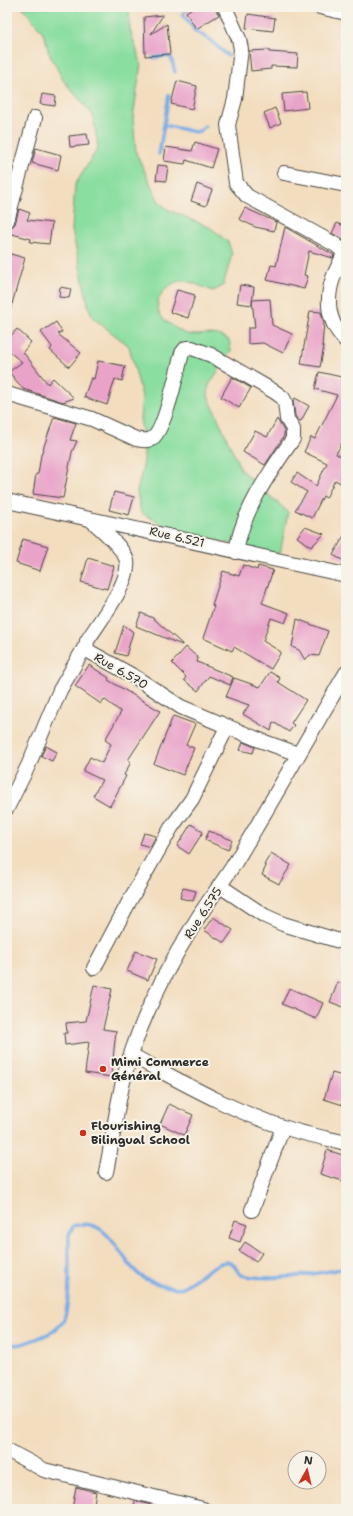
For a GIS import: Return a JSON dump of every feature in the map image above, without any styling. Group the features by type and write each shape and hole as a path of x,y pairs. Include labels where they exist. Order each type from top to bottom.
{"street":[{"path":"225,7 239,39 241,49 235,99 228,125 236,183 247,196 336,245 344,252 333,277 329,297 330,317 334,326 346,341"},
{"path":"320,7 346,13"},
{"path":"7,221 35,118"},
{"path":"284,173 346,185"},
{"path":"7,394 92,419 136,439 144,440 151,439 157,435 167,410 182,352 186,348 192,348 211,355 275,392 283,398 285,402 286,419 293,429 293,439 254,502 238,538 236,552"},
{"name":"Rue 6.521","path":"7,501 148,530 236,552 346,575"},
{"name":"Rue 6.570","path":"90,519 120,550 127,560 127,570 124,581 86,645 90,652 135,677 181,707 227,727 298,754"},
{"path":"7,808 28,766 60,690 86,645"},
{"name":"Rue 6.575","path":"106,1172 131,1055 146,1015 170,966 193,925 220,886 271,803 346,673"},
{"path":"94,968 130,900 171,828 192,800 227,727"},
{"path":"220,886 265,916 283,924 346,943"},
{"path":"131,1055 188,1086 283,1127 346,1143"},
{"path":"252,1210 283,1127"},
{"path":"7,1450 44,1470 163,1504 203,1509"}],"green space":[{"path":"22,7 129,7 130,30 141,63 133,118 136,153 159,202 167,209 211,228 228,242 232,254 223,286 213,291 184,281 172,284 166,288 159,299 159,311 166,321 184,333 190,335 211,334 223,336 229,340 231,351 209,385 208,396 241,470 288,512 280,554 179,533 141,513 137,492 144,462 144,440 140,419 142,396 129,346 93,318 89,308 72,230 75,185 98,148 93,115 63,80 48,51 46,40 42,31"}],"building":[{"path":"194,7 214,7 219,15 196,29 186,12"},
{"path":"248,14 275,18 273,31 246,28"},
{"path":"163,15 151,34 167,24 170,54 145,56 144,17"},
{"path":"269,50 269,52 298,54 297,67 271,66 271,69 251,71 249,51"},
{"path":"177,81 197,86 192,109 171,104"},
{"path":"306,92 308,108 284,111 282,94"},
{"path":"42,94 56,96 55,106 40,104"},
{"path":"275,108 281,123 270,128 264,113"},
{"path":"87,134 89,145 70,147 69,136"},
{"path":"195,142 217,149 211,168 186,160 185,164 164,161 166,147 192,151"},
{"path":"36,148 61,155 58,170 32,163"},
{"path":"158,165 168,166 166,181 156,180"},
{"path":"197,184 212,190 206,206 191,201"},
{"path":"245,208 276,222 274,231 255,227 239,219"},
{"path":"19,209 30,213 27,220 52,223 49,244 30,242 31,239 8,233 9,229 15,224"},
{"path":"337,223 346,227 346,242 332,233"},
{"path":"285,227 334,255 333,258 309,251 304,275 308,276 304,289 267,280 271,265 276,266"},
{"path":"7,253 25,258 10,311 7,311"},
{"path":"240,285 254,287 252,305 237,303"},
{"path":"60,287 71,289 69,298 59,297"},
{"path":"177,290 195,295 188,318 170,312"},
{"path":"270,299 272,325 292,334 283,353 263,343 248,344 248,328 255,328 252,300"},
{"path":"310,311 321,312 324,323 322,346 324,346 320,367 301,364"},
{"path":"56,322 62,332 58,334 81,353 69,367 50,350 52,347 41,332"},
{"path":"17,329 31,342 23,352 48,384 53,378 74,398 63,402 23,389 9,372 22,362 7,350 7,340"},
{"path":"98,361 125,366 122,381 115,379 107,405 84,397 91,378 94,379"},
{"path":"319,372 346,378 346,435 336,454 346,458 346,486 335,480 326,498 323,496 312,518 295,510 307,492 291,482 297,473 316,486 327,463 304,452 311,437 315,439 337,395 315,389"},
{"path":"232,377 251,388 239,408 221,397"},
{"path":"295,398 309,406 301,421 298,421 295,416 293,401"},
{"path":"54,417 76,423 70,440 77,441 72,452 63,498 33,494 41,455"},
{"path":"277,419 284,431 284,436 265,465 243,452 255,431 267,437"},
{"path":"114,492 134,497 129,515 109,510"},
{"path":"305,527 324,534 311,547 297,537"},
{"path":"346,532 346,562 333,555"},
{"path":"23,539 48,546 40,571 16,563"},
{"path":"88,558 114,566 107,589 81,582"},
{"path":"243,565 257,570 258,566 273,570 262,603 289,613 285,623 271,618 263,641 281,652 271,669 234,647 232,651 203,638 214,606 212,605 223,571 239,576"},
{"path":"141,613 153,618 182,645 136,626"},
{"path":"297,619 328,631 319,656 310,655 305,660 299,650 292,647"},
{"path":"124,625 133,632 126,656 115,653"},
{"path":"186,647 198,658 197,662 233,677 230,685 209,676 198,691 184,680 186,677 172,663"},
{"path":"89,665 109,678 108,680 160,711 128,760 131,762 124,775 126,776 110,806 93,796 102,780 83,771 90,757 102,763 111,744 105,740 121,712 104,699 101,704 75,686"},
{"path":"270,672 280,678 278,682 306,700 291,723 294,725 289,732 273,722 271,731 243,714 249,705 226,697 234,678 260,687"},
{"path":"173,716 195,724 186,745 194,748 183,775 154,764"},
{"path":"243,742 255,747 253,753 240,750"},
{"path":"46,746 57,752 52,761 41,756"},
{"path":"191,824 203,832 189,854 177,846"},
{"path":"209,831 232,840 228,850 205,840"},
{"path":"144,833 156,836 150,847 140,844"},
{"path":"271,853 291,865 279,884 262,875 266,866 264,865"},
{"path":"183,888 196,891 193,901 180,898"},
{"path":"213,917 233,930 224,943 204,930"},
{"path":"136,951 157,959 148,980 127,971"},
{"path":"338,982 346,985 346,1008 330,1002"},
{"path":"94,985 112,989 103,1029 116,1031 111,1077 85,1073 89,1042 65,1045 64,1033 67,1033 66,1023 86,1021"},
{"path":"289,988 323,1003 316,1019 282,1004"},
{"path":"332,1073 346,1077 346,1106 324,1099"},
{"path":"169,1104 193,1115 184,1135 160,1124"},
{"path":"327,1150 346,1156 346,1182 320,1174"},
{"path":"235,1220 247,1224 240,1242 229,1238"},
{"path":"245,1242 262,1253 256,1262 239,1251"},
{"path":"76,1487 96,1492 93,1509 72,1509"},
{"path":"135,1501 167,1509 134,1509"}],"waterway":[{"path":"187,7 183,14 195,31 210,40 228,56"},
{"path":"153,58 164,56 171,57 175,72"},
{"path":"159,154 169,95"},
{"path":"164,125 195,132 200,131 205,126"},
{"path":"7,1343 18,1345 29,1342 50,1333 62,1323 65,1315 68,1293 69,1235 73,1226 87,1224 98,1228 116,1245 131,1266 140,1275 150,1281 171,1287 183,1287 215,1266 227,1262 232,1263 241,1275 266,1278 307,1275 346,1268"}],"place":[{"name":"Mimi Commerce Général","path":"103,1069"},
{"name":"Flourishing Bilingual School","path":"83,1133"}]}
